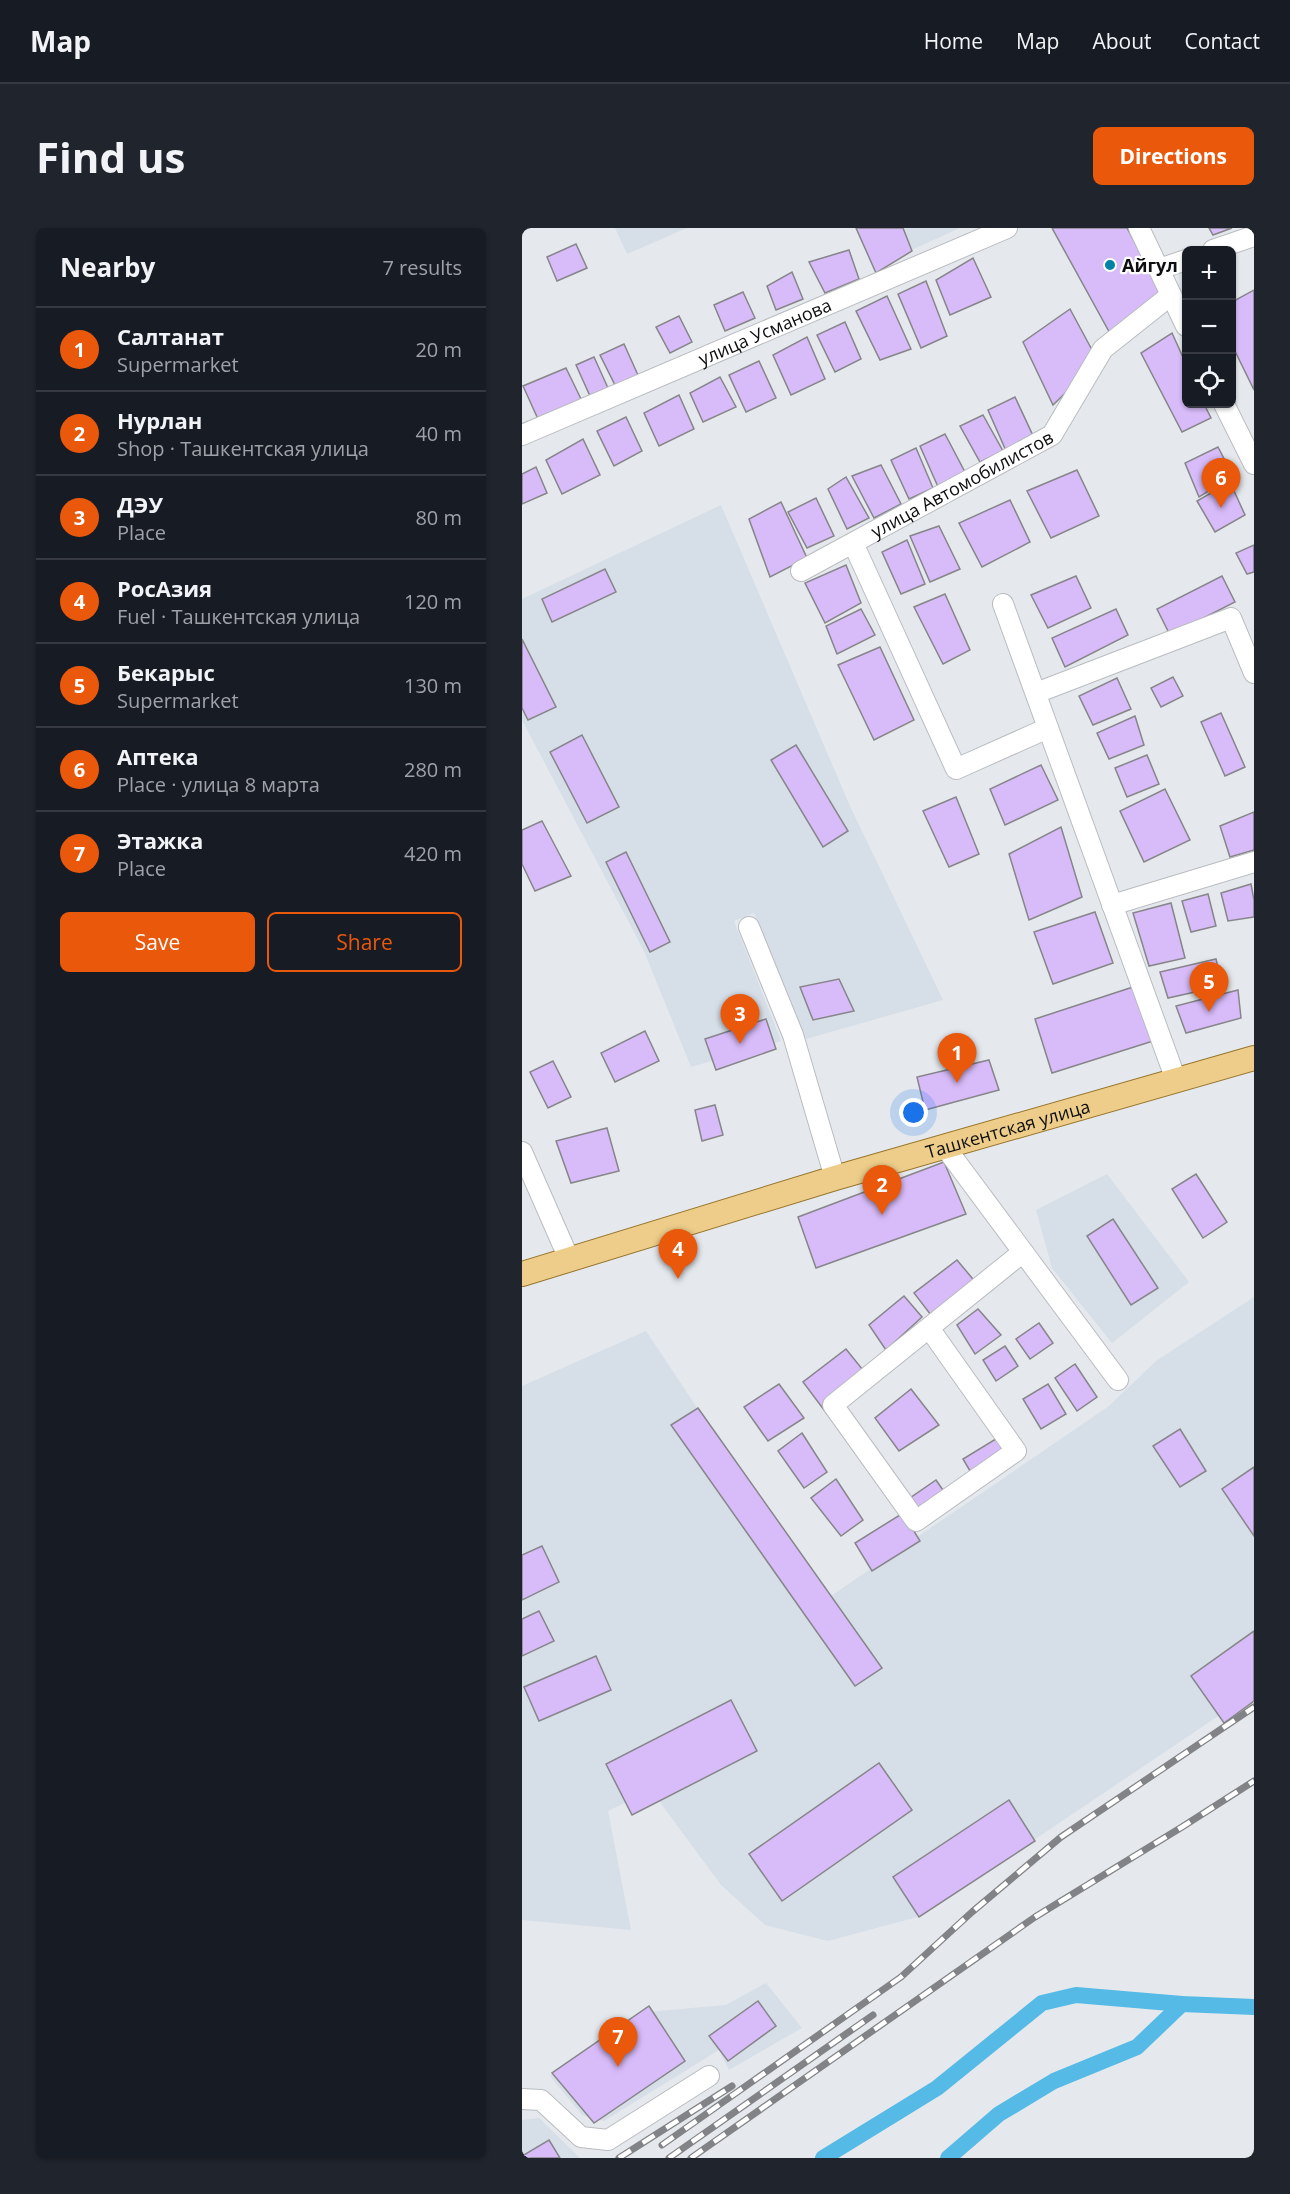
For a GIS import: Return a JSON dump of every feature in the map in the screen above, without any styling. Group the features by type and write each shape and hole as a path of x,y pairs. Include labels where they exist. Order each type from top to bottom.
{"main road":[{"name":"Ташкентская улица","path":"522,1274 835,1178 1254,1058"}],"street":[{"name":"улица Усманова","path":"522,435 1007,228"},
{"path":"1139,228 1182,318"},
{"path":"1225,246 1254,236"},
{"path":"1159,270 1182,261"},
{"name":"улица Автомобилистов","path":"801,571 1052,435 1103,349 1171,295"},
{"path":"1226,408 1254,464"},
{"path":"853,543 956,769 1048,728"},
{"path":"1003,604 1176,1080"},
{"path":"1036,693 1231,618 1254,673"},
{"path":"1112,905 1254,862"},
{"path":"749,927 793,1035 835,1178"},
{"path":"945,1147 1118,1380"},
{"path":"522,1152 569,1259"},
{"path":"929,1328 1016,1451 916,1521 833,1405 1023,1252"},
{"path":"522,2099 541,2100 581,2137 608,2140 709,2076"}],"shaded area":[{"path":"615,228 687,228 627,254"},
{"path":"897,228 960,228 907,252"},
{"path":"721,505 850,806 943,1000 806,1039 754,913 734,921 781,1041 691,1067 644,951 522,720 522,599"},
{"path":"1107,1174 1189,1282 1112,1343 1052,1268 1036,1210"},
{"path":"1254,1297 1254,1692 921,1916 828,1941 765,1925 721,1885 651,1790 608,1811 631,1930 522,1920 522,1386 646,1331 825,1600 1109,1406 1156,1361"},
{"path":"766,1983 802,2028 729,2070 719,2050 604,2121 582,2115 550,2076 647,2012 726,2005"},
{"path":"539,2118 580,2158 522,2158 522,2120"}],"building":[{"path":"856,228 903,228 912,251 876,273"},
{"name":"Айгул","path":"1052,228 1127,228 1168,303 1112,337"},
{"path":"1209,228 1232,228 1213,235"},
{"path":"576,244 587,268 557,281 547,257"},
{"path":"849,250 859,279 825,293 809,262"},
{"path":"973,258 991,297 950,315 936,280"},
{"path":"792,272 803,299 776,310 767,286"},
{"path":"926,281 947,336 921,348 898,294"},
{"path":"1254,290 1254,390 1236,353 1236,300"},
{"path":"743,292 755,318 725,331 714,305"},
{"path":"887,296 911,349 880,360 856,311"},
{"path":"1070,309 1098,361 1053,405 1023,342"},
{"path":"679,316 692,342 670,353 656,327"},
{"path":"845,322 861,359 835,372 817,335"},
{"path":"1172,333 1182,355 1182,408 1206,408 1211,418 1182,432 1141,353"},
{"path":"807,337 825,379 791,395 773,355"},
{"path":"624,344 638,375 615,385 600,355"},
{"path":"594,357 608,388 590,396 576,365"},
{"path":"759,361 776,398 746,412 729,375"},
{"path":"566,368 582,401 538,419 523,386"},
{"path":"720,377 736,407 703,422 690,393"},
{"path":"679,395 694,429 659,446 644,413"},
{"path":"1015,397 1035,440 1007,453 988,410"},
{"path":"983,415 1003,451 980,462 960,426"},
{"path":"626,417 642,451 614,466 597,431"},
{"path":"945,434 966,474 939,489 920,446"},
{"path":"583,439 600,475 562,494 546,460"},
{"path":"1218,447 1233,476 1199,497 1185,463"},
{"path":"916,448 933,488 909,499 891,460"},
{"path":"881,465 901,504 874,518 852,476"},
{"path":"536,467 547,493 522,504 522,474"},
{"path":"1077,470 1099,516 1051,538 1027,491"},
{"path":"846,477 869,518 847,529 828,489"},
{"path":"1230,482 1245,515 1215,532 1197,501"},
{"path":"816,498 834,536 807,548 788,512"},
{"path":"1010,500 1030,542 982,567 959,523"},
{"path":"781,502 807,558 770,577 749,519"},
{"path":"939,526 960,569 930,582 910,536"},
{"path":"907,540 925,584 901,594 882,552"},
{"path":"1254,545 1254,572 1247,574 1236,553"},
{"path":"846,565 861,603 825,623 805,583"},
{"path":"605,569 616,592 552,622 542,599"},
{"path":"1076,576 1091,608 1048,628 1031,595"},
{"path":"1222,576 1235,602 1170,635 1157,609"},
{"path":"945,594 970,650 943,664 914,607"},
{"path":"861,609 875,635 837,654 826,626"},
{"path":"1116,609 1128,635 1065,667 1052,638"},
{"path":"522,639 556,707 528,720 522,708"},
{"path":"880,647 914,720 874,740 838,665"},
{"path":"1173,677 1183,696 1161,707 1151,688"},
{"path":"1117,678 1131,709 1093,725 1079,696"},
{"path":"1221,713 1245,767 1225,776 1201,722"},
{"path":"1135,716 1144,745 1109,759 1097,733"},
{"path":"582,735 619,807 587,823 550,752"},
{"path":"796,745 848,831 823,847 771,760"},
{"path":"1147,755 1159,784 1127,797 1115,768"},
{"path":"1041,765 1058,800 1005,825 990,789"},
{"path":"1165,789 1190,840 1144,862 1120,811"},
{"path":"956,797 979,854 949,867 923,811"},
{"path":"1254,812 1254,850 1230,857 1220,826"},
{"path":"542,821 571,876 535,891 522,864 522,830"},
{"path":"1061,827 1082,897 1029,920 1009,854"},
{"path":"626,852 670,942 650,952 606,862"},
{"path":"1251,884 1254,917 1228,921 1221,893"},
{"path":"1208,894 1216,926 1191,932 1182,901"},
{"path":"1171,903 1185,958 1149,966 1133,913"},
{"path":"1095,912 1113,963 1053,984 1034,932"},
{"path":"1216,959 1222,986 1168,998 1160,972"},
{"path":"839,979 854,1011 813,1020 800,987"},
{"path":"1133,987 1153,1041 1052,1073 1035,1019"},
{"path":"1238,990 1241,1018 1186,1033 1176,1006"},
{"path":"766,1019 776,1049 716,1070 705,1039"},
{"path":"645,1031 659,1061 615,1082 601,1053"},
{"path":"989,1060 999,1090 925,1110 917,1077"},
{"path":"553,1061 571,1097 548,1108 530,1072"},
{"path":"715,1105 723,1135 702,1141 695,1110"},
{"path":"607,1128 619,1171 571,1183 556,1141"},
{"path":"944,1162 966,1214 816,1268 798,1217"},
{"path":"1196,1174 1227,1222 1203,1238 1172,1189"},
{"path":"1113,1219 1158,1288 1131,1305 1087,1236"},
{"path":"957,1260 977,1284 934,1319 914,1293"},
{"path":"904,1296 922,1317 886,1350 869,1325"},
{"path":"978,1309 1001,1335 975,1354 957,1325"},
{"path":"1039,1323 1053,1343 1030,1359 1016,1339"},
{"path":"1005,1346 1018,1366 996,1381 983,1360"},
{"path":"846,1349 871,1380 827,1414 803,1382"},
{"path":"1075,1364 1097,1397 1077,1411 1055,1378"},
{"path":"779,1384 804,1418 768,1441 744,1407"},
{"path":"1048,1384 1066,1414 1041,1429 1023,1399"},
{"path":"911,1389 939,1425 899,1451 875,1418"},
{"path":"698,1408 882,1668 855,1686 671,1425"},
{"path":"1180,1429 1206,1471 1180,1487 1153,1446"},
{"path":"802,1433 827,1472 804,1488 778,1451"},
{"path":"999,1437 1014,1461 977,1483 963,1459"},
{"path":"1254,1467 1254,1536 1222,1489"},
{"path":"836,1479 863,1520 841,1536 811,1498"},
{"path":"936,1480 954,1506 929,1524 910,1498"},
{"path":"903,1513 920,1541 872,1571 855,1543"},
{"path":"542,1546 559,1582 522,1600 522,1555"},
{"path":"539,1611 554,1641 522,1656 522,1619"},
{"path":"1254,1631 1254,1701 1224,1723 1191,1676"},
{"path":"596,1656 611,1690 539,1721 524,1687"},
{"path":"731,1700 757,1751 632,1815 606,1764"},
{"path":"879,1763 912,1810 782,1901 749,1854"},
{"path":"1009,1800 1035,1841 919,1917 893,1877"},
{"path":"758,2001 776,2026 728,2061 709,2036"},
{"path":"649,2006 685,2061 594,2123 552,2073"},
{"path":"549,2140 560,2158 522,2158 522,2156"}],"waterway":[{"path":"823,2158 937,2088 1042,2003 1076,1995 1182,2004 1254,2007"},
{"path":"948,2158 999,2114 1054,2081 1137,2047 1182,2004"}],"railway":[{"path":"662,2145 901,1977 972,1912 1061,1837 1254,1707"},
{"path":"691,2158 1035,1917 1254,1781"},
{"path":"669,2158 873,2015"},
{"path":"619,2158 732,2086"}],"place":[{"name":"Айгул","path":"1110,265"},
{"name":"Аптека","path":"1221,508"},
{"name":"Бекарыс","path":"1209,1012"},
{"name":"ДЭУ","path":"740,1044"},
{"name":"Салтанат","path":"957,1083"},
{"name":"Нурлан","path":"882,1215"},
{"name":"РосАзия","path":"678,1279"},
{"name":"Этажка","path":"618,2067"}]}
